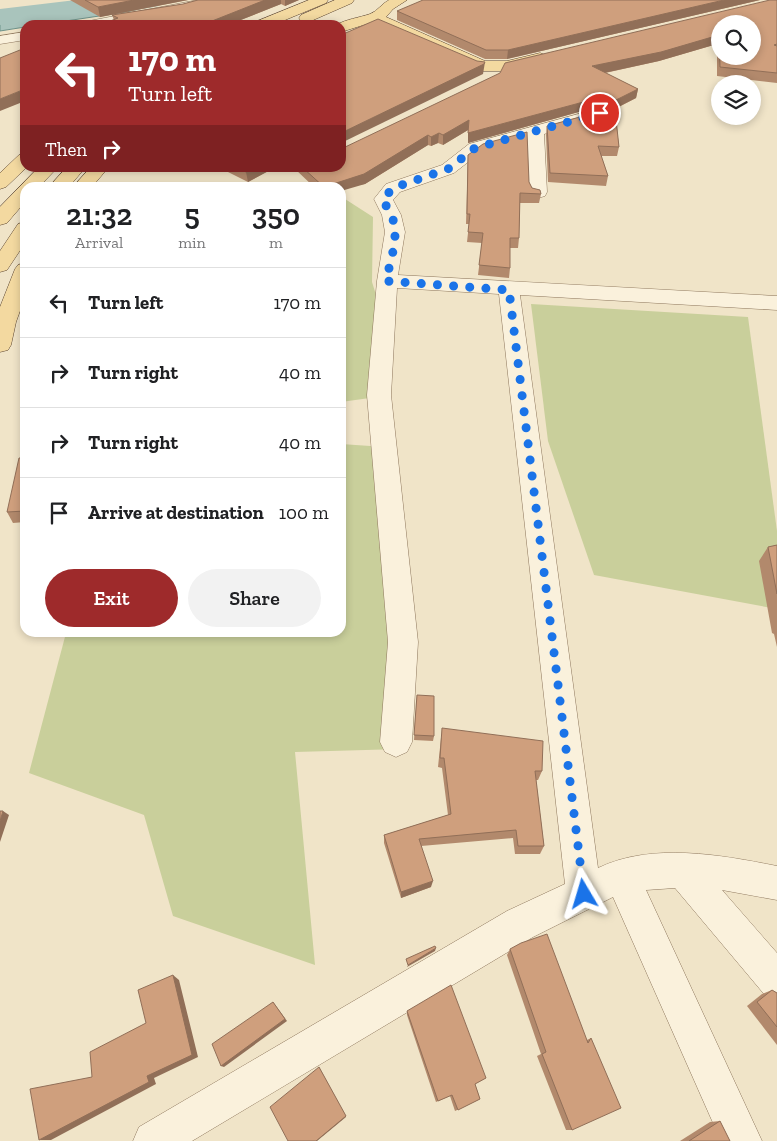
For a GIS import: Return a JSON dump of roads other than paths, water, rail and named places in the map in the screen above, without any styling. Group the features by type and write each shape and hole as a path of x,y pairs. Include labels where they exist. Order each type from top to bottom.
{"main road":[{"path":"305,20 326,14 347,0"},
{"path":"290,20 326,14 384,12 391,2"},
{"path":"326,14 356,21 372,11"},
{"path":"372,11 483,66 494,67 554,55"},
{"path":"0,182 20,164"},
{"path":"33,182 44,172"},
{"path":"63,182 72,172"},
{"path":"86,182 95,172"},
{"path":"0,219 20,196"},
{"path":"0,266 20,236"},
{"path":"0,345 5,322 20,282"}],"street":[{"path":"117,20 190,7 213,0"},
{"path":"0,40 20,37"},
{"path":"483,83 495,74 494,67"},
{"path":"396,742 403,642 379,395 386,281 396,234 392,216 385,206 383,199 393,188 401,184 448,169 475,148 600,113"},
{"path":"534,132 538,192"},
{"path":"386,281 509,290 777,303"},
{"path":"509,290 584,894"},
{"path":"153,1141 520,924 621,875 682,870 720,872 777,883"},
{"path":"682,870 777,981"},
{"path":"621,875 742,1141"}],"water":[{"path":"178,0 126,12 72,20 20,20 20,28 0,31 0,17 125,3"}],"waterway":[{"path":"0,17 149,0"}]}
